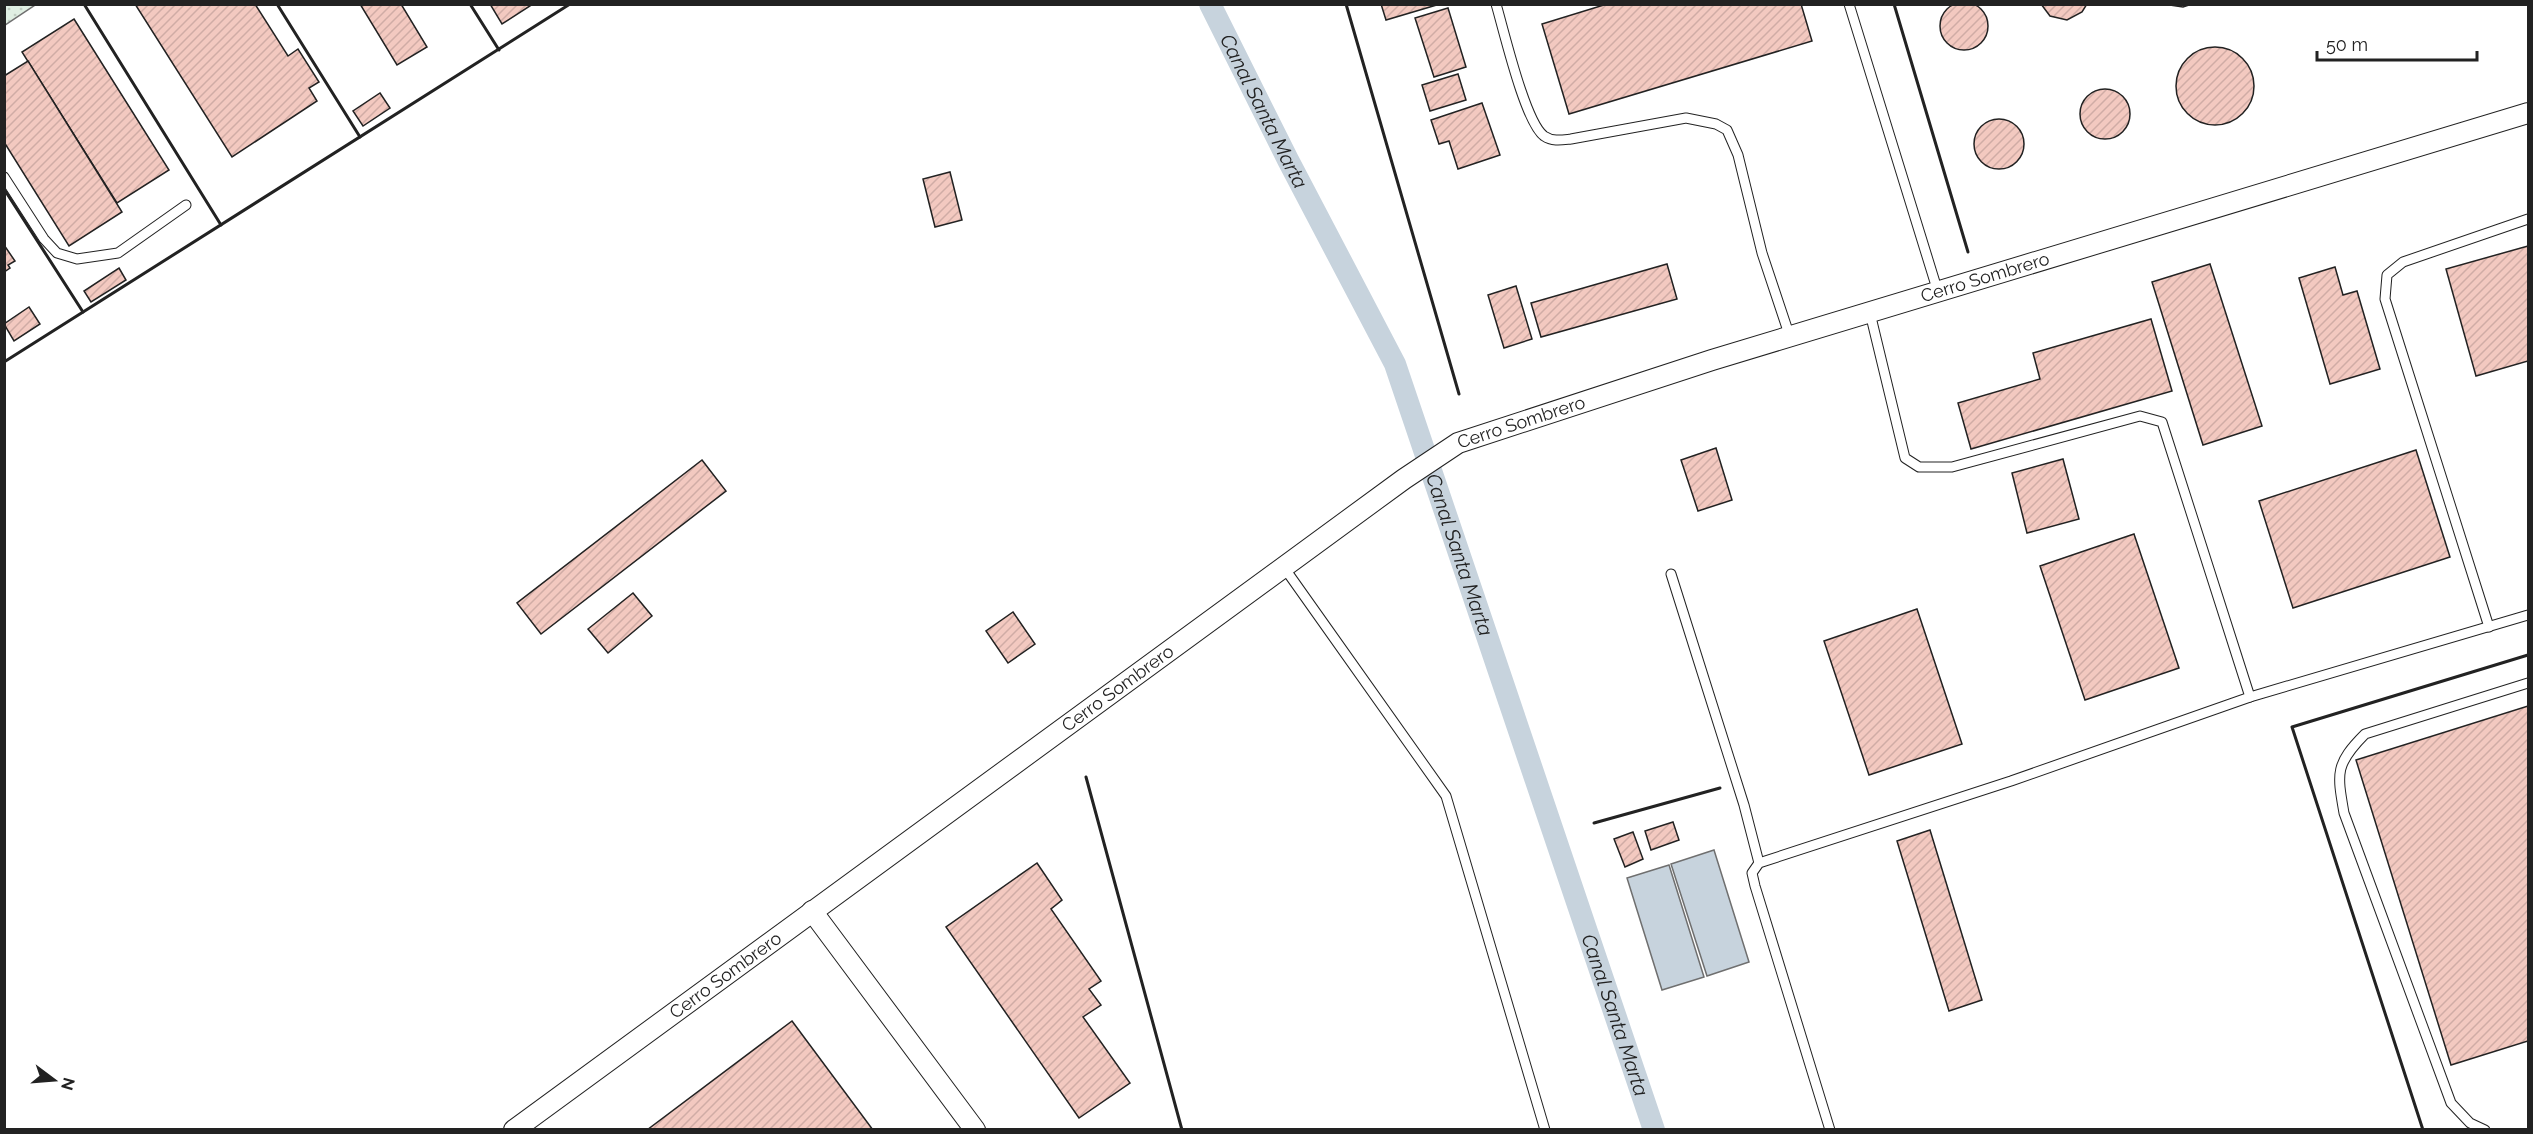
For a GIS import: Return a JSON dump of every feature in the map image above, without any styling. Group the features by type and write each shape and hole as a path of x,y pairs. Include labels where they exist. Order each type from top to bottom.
{"street":[{"name":"Cerro Sombrero","path":"514,1130 1283,566 1413,472 1458,443 1790,337 2529,114"},
{"path":"812,911 975,1130"}],"lane":[{"path":"1496,4 1529,113 1543,135 1554,141 1686,118 1716,124 1727,130 1738,155 1762,254 1790,337"},
{"path":"1849,4 1938,292"},
{"path":"4,177 44,239 57,253 77,259 118,253 186,205"},
{"path":"2488,627 2385,299 2387,275 2403,262 2529,219"},
{"path":"1870,313 1905,458 1919,467 1952,466 2140,416 2162,422 2250,697"},
{"path":"1283,566 1446,796 1545,1130"},
{"path":"1671,573 1744,805 1759,863"},
{"path":"1830,1130 1755,886 1752,873 1759,863 2011,781 2250,697 2529,615"},
{"path":"2485,1130 2470,1123 2451,1103 2344,813 2338,779 2345,754 2365,734 2529,683"}],"green space":[{"path":"5,4 35,4 35,5 5,25"}],"shaded area":[{"path":"1714,850 1749,962 1707,976 1671,864"},
{"path":"1669,865 1704,977 1662,990 1627,878"}],"building":[{"path":"1959,2 1969,2 1984,12 1988,26 1984,40 1978,46 1969,50 1959,50 1944,40 1940,31 1940,21 1950,6"},
{"path":"135,4 255,4 288,56 298,49 319,82 309,88 317,101 232,157"},
{"path":"360,4 401,4 427,47 397,65"},
{"path":"490,4 533,4 502,24"},
{"path":"1381,4 1440,4 1386,20"},
{"path":"1607,4 1801,4 1812,41 1569,114 1542,24"},
{"path":"2041,4 2087,4 2082,12 2067,20 2050,16"},
{"path":"2163,4 2192,4 2183,7"},
{"path":"1448,8 1466,67 1434,77 1415,18"},
{"path":"74,19 169,170 117,203 22,52"},
{"path":"2207,47 2223,47 2237,53 2248,64 2254,78 2254,94 2248,108 2237,119 2223,125 2207,125 2193,119 2182,108 2176,94 2176,78 2182,64 2193,53"},
{"path":"28,61 122,212 69,246 4,142 4,76"},
{"path":"1458,74 1466,100 1430,111 1422,85"},
{"path":"2105,89 2123,96 2130,114 2123,132 2105,139 2087,132 2080,114 2087,96"},
{"path":"380,93 390,108 363,126 353,111"},
{"path":"1482,103 1500,155 1458,169 1449,141 1439,144 1431,120"},
{"path":"1999,119 2017,126 2024,144 2017,162 1999,169 1981,162 1974,144 1981,126"},
{"path":"950,172 962,220 935,227 923,179"},
{"path":"4,245 15,261 8,265 10,268 4,272"},
{"path":"2528,246 2528,361 2476,376 2446,269"},
{"path":"1667,264 1677,299 1541,337 1531,303"},
{"path":"2210,264 2262,426 2203,445 2152,282"},
{"path":"2335,267 2343,295 2357,291 2380,369 2330,384 2299,278"},
{"path":"119,268 126,280 91,302 84,291"},
{"path":"1516,286 1532,339 1504,348 1488,295"},
{"path":"29,307 40,324 14,341 4,324"},
{"path":"2151,319 2172,391 1971,449 1958,403 2040,379 2033,353"},
{"path":"1716,448 1732,500 1698,511 1681,460"},
{"path":"2416,450 2450,557 2293,608 2259,501"},
{"path":"2063,459 2079,519 2027,533 2012,473"},
{"path":"702,460 726,491 541,634 517,603"},
{"path":"2134,534 2179,668 2085,700 2040,566"},
{"path":"633,593 652,616 608,653 588,629"},
{"path":"1917,609 1962,744 1869,775 1824,641"},
{"path":"1013,612 1035,644 1008,663 986,631"},
{"path":"2528,706 2528,1041 2451,1065 2356,760"},
{"path":"1673,822 1679,840 1651,850 1645,831"},
{"path":"1930,830 1982,1000 1949,1011 1897,841"},
{"path":"1633,832 1643,859 1625,867 1614,839"},
{"path":"1037,863 1062,900 1051,909 1101,981 1089,989 1101,1005 1083,1017 1130,1083 1079,1118 946,927"},
{"path":"792,1021 873,1130 647,1130"}],"waterway":[{"name":"Canal Santa Marta","path":"1210,4 1288,160 1395,364 1654,1130"}],"wall":[{"path":"84,4 221,225"},
{"path":"277,4 360,137"},
{"path":"470,4 499,50"},
{"path":"4,362 570,4"},
{"path":"1346,4 1459,394"},
{"path":"1894,4 1968,252"},
{"path":"4,189 83,312"},
{"path":"2423,1130 2292,727 2528,655"},
{"path":"1086,777 1182,1130"},
{"path":"1594,823 1720,788"}]}
